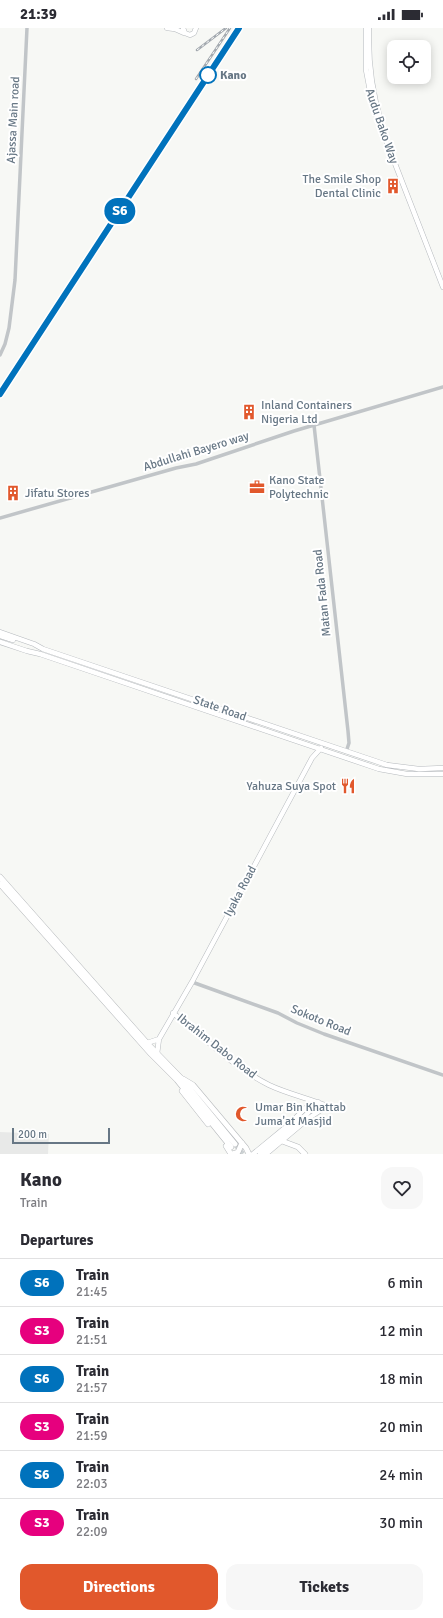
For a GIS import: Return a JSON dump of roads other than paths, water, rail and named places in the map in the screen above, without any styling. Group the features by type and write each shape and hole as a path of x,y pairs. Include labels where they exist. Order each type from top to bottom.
{"highway":[{"path":"0,877 179,1079 233,1146"},
{"path":"0,884 151,1054 179,1079 193,1085 242,1143 249,1154"},
{"path":"179,1079 185,1095 224,1142 231,1154 238,1152 241,1149 242,1143"},
{"path":"282,1141 298,1146 305,1154"}],"main road":[{"path":"166,28 192,34 196,28"},
{"path":"183,28 185,33"},
{"name":"Audu Bako Way","path":"366,28 366,70 373,107 443,287"},
{"name":"Audu Bako Way","path":"370,28 370,70 376,106 443,279"},
{"name":"State Road","path":"0,632 34,644 43,649 315,741 398,767 419,770 443,768"},
{"path":"0,637 43,649"},
{"path":"0,637 40,654"},
{"name":"State Road","path":"0,642 40,654 344,757 397,773 417,775 443,774"},
{"path":"312,758 315,741"},
{"name":"Iyaka Road","path":"159,1039 192,982 312,758 323,743"},
{"name":"Ibrahim Dabo Road","path":"173,1013 255,1077 270,1085 327,1106 307,1117"},
{"path":"147,1043 159,1039 157,1054"},
{"path":"253,1154 286,1127 313,1100"},
{"path":"266,1154 307,1117 318,1102"},
{"path":"260,1154 307,1117"}],"street":[{"name":"Ajassa Main road","path":"0,355 10,328 15,273 28,28"},
{"name":"Abdullahi Bayero way","path":"0,518 176,468 196,464 314,425 443,387"},
{"name":"Matan Fada Road","path":"314,425 348,731 349,743 344,757"},
{"name":"Sokoto Road","path":"192,982 278,1014 324,1034 443,1075"}],"tunnel":[{"path":"235,1144 243,1154"}],"railway":[{"path":"197,50 226,28"},
{"path":"196,79 230,28"},
{"path":"0,394 239,28"}],"train":[{"name":"S6","path":"0,394 239,28"}],"place":[{"name":"Kano","path":"208,75"},
{"name":"The Smile Shop Dental Clinic","path":"393,186"},
{"name":"Inland Containers Nigeria Ltd","path":"249,412"},
{"name":"Kano State Polytechnic","path":"257,487"},
{"name":"Jifatu Stores","path":"13,493"},
{"name":"Yahuza Suya Spot","path":"348,786"},
{"name":"Umar Bin Khattab Juma'at Masjid","path":"243,1114"}]}
